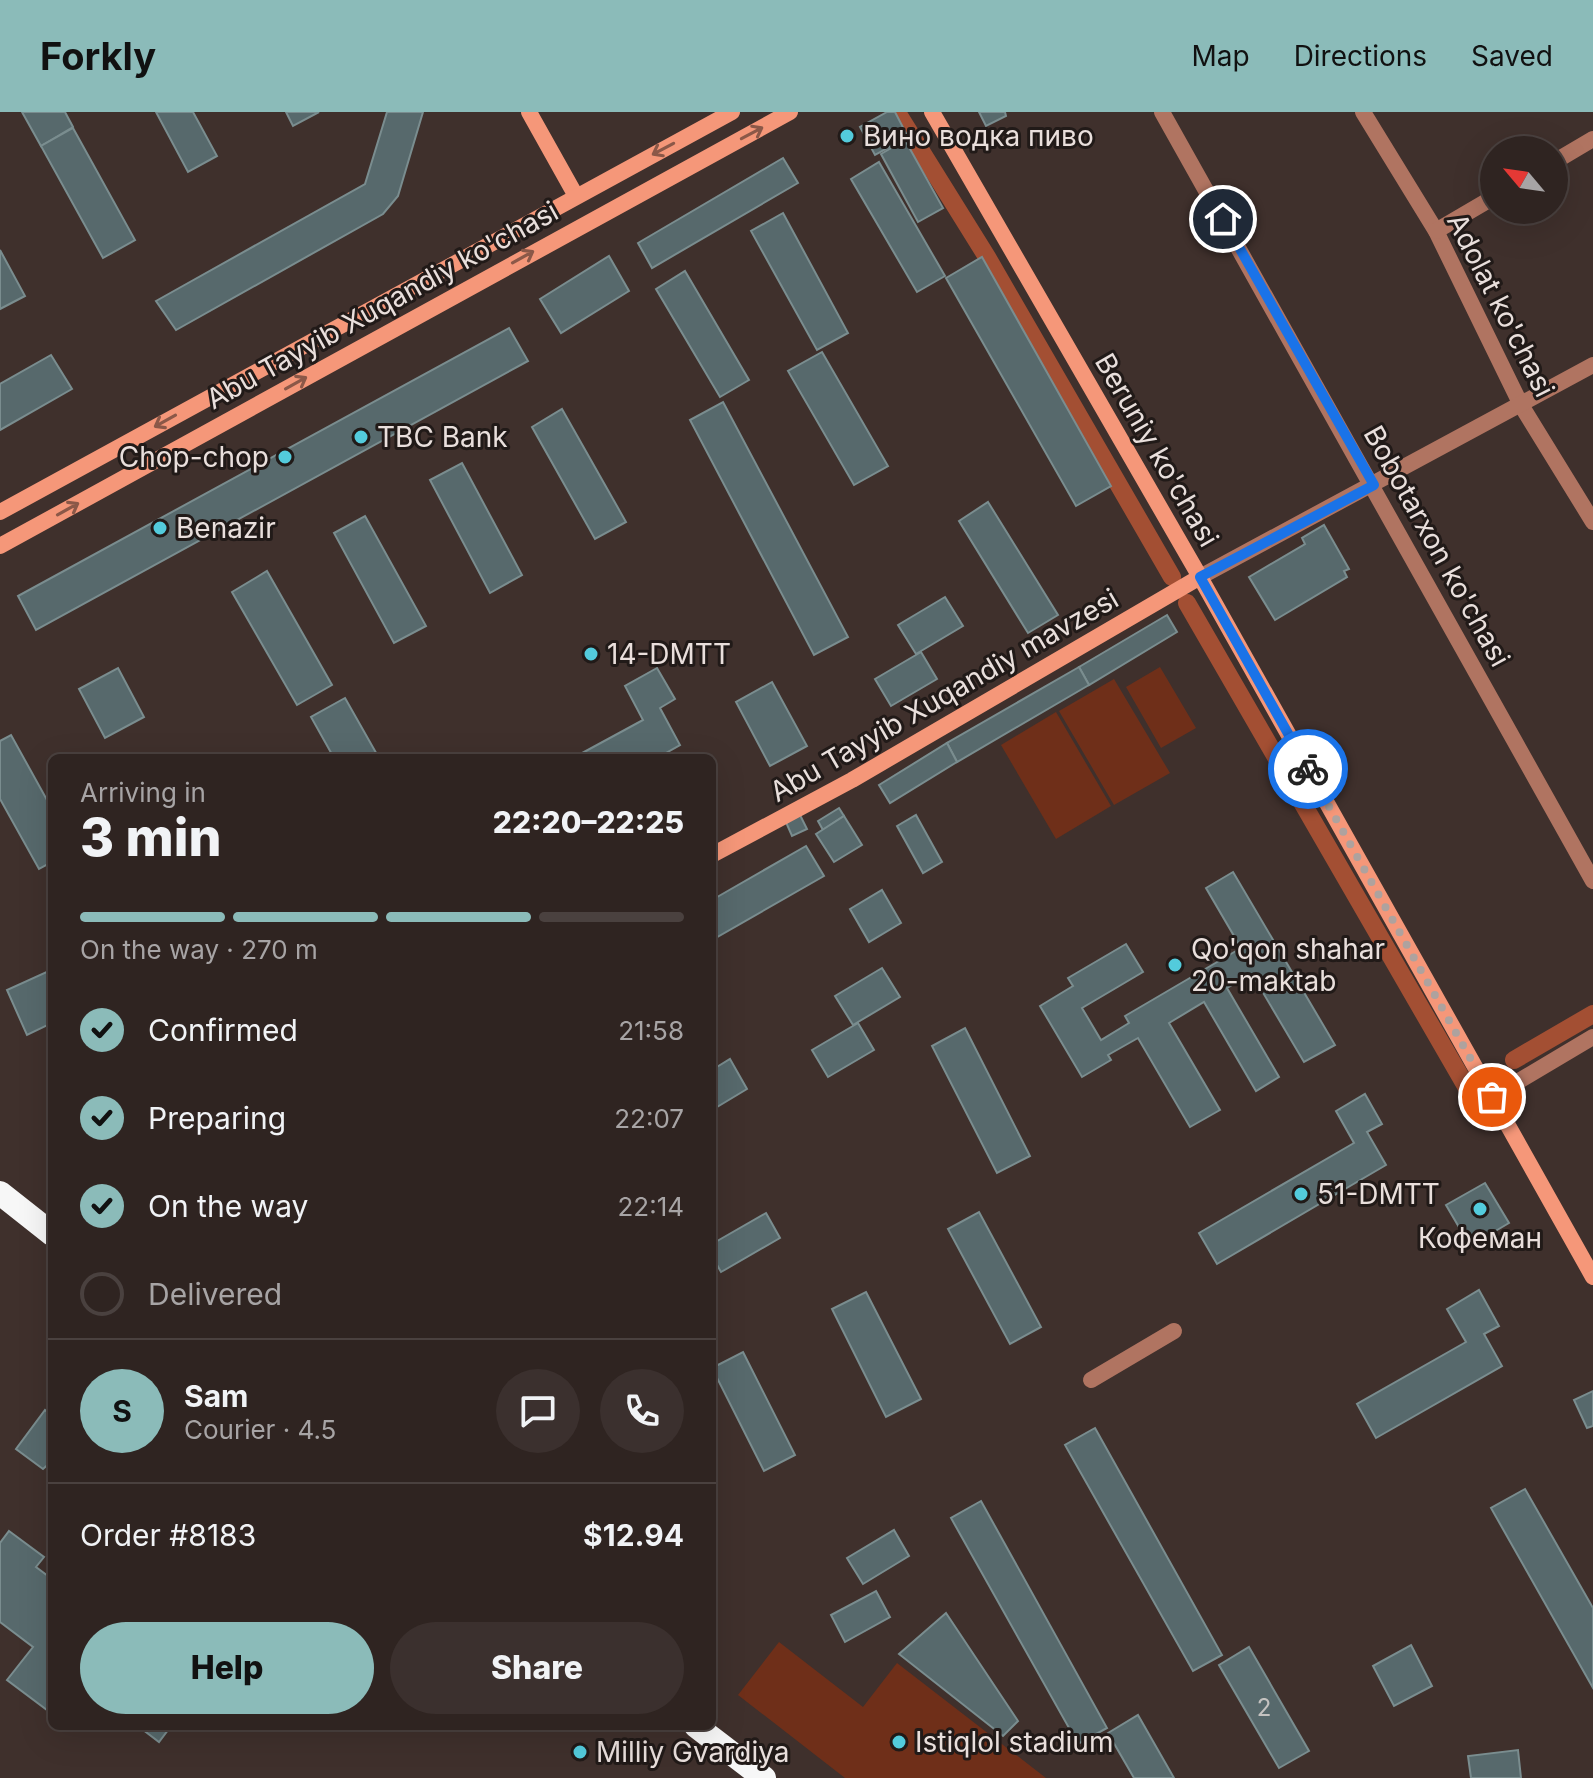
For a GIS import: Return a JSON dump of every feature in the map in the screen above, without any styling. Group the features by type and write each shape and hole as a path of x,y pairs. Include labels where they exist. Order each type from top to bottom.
{"highway":[{"path":"0,1193 48,1225"},
{"path":"701,1730 764,1778"}],"main road":[{"path":"529,112 576,196"},
{"path":"0,512 732,112"},
{"name":"Abu Tayyib Xuqandiy ko'chasi","path":"0,546 790,112"},
{"name":"Beruniy ko'chasi","path":"932,112 1200,577 1593,1277"},
{"name":"Abu Tayyib Xuqandiy mavzesi","path":"716,853 852,780 1200,577"}],"street":[{"name":"Bobotarxon ko'chasi","path":"1162,112 1374,485 1593,881"},
{"name":"Adolat ko'chasi","path":"1363,112 1436,231 1521,405 1593,522"},
{"path":"1568,154 1593,139"},
{"path":"1436,231 1480,205"},
{"path":"1200,577 1593,365"},
{"path":"1492,1097 1593,1037"},
{"path":"1091,1380 1174,1331"}],"shaded area":[{"path":"1160,667 1196,728 1161,748 1126,687"},
{"path":"1114,679 1170,773 1114,805 1059,711"},
{"path":"1056,712 1111,806 1056,839 1001,745"},
{"name":"Istiqlol stadium","path":"779,1642 863,1707 897,1663 1046,1778 845,1778 738,1695"}],"building":[{"path":"22,112 65,112 73,127 41,146"},
{"path":"156,112 193,112 217,156 188,172"},
{"path":"286,112 319,112 293,126"},
{"path":"387,112 423,112 398,196 383,214 176,330 156,301 365,184"},
{"path":"887,112 895,112 908,137 875,155 860,127"},
{"path":"979,112 1005,112 1006,116 986,126"},
{"path":"73,128 135,240 103,258 41,146"},
{"path":"905,140 943,208 918,222 881,154"},
{"path":"783,158 798,183 652,268 638,243"},
{"path":"879,162 945,276 917,292 851,179"},
{"path":"783,213 848,333 817,350 751,231"},
{"path":"0,250 25,296 0,309"},
{"path":"609,256 629,291 561,333 540,299"},
{"path":"982,257 1111,486 1076,506 946,278"},
{"path":"685,271 749,380 720,397 656,289"},
{"path":"509,328 528,361 36,630 18,596"},
{"path":"822,352 888,466 854,485 788,371"},
{"path":"51,355 72,389 0,430 0,384"},
{"path":"723,402 848,637 814,655 690,420"},
{"path":"562,409 626,522 595,539 532,427"},
{"path":"462,463 522,575 490,593 430,480"},
{"path":"988,502 1058,615 1028,633 959,521"},
{"path":"365,516 426,626 394,643 334,533"},
{"path":"1324,525 1349,569 1344,571 1347,577 1275,620 1249,577 1305,544 1302,538"},
{"path":"267,571 332,685 297,705 232,592"},
{"path":"945,597 963,626 916,654 898,625"},
{"path":"1167,615 1177,632 1089,685 1079,667"},
{"path":"921,652 937,679 891,706 875,679"},
{"path":"1079,667 1089,685 957,762 947,743"},
{"path":"118,668 144,717 105,738 79,689"},
{"path":"657,668 675,699 660,708 680,745 664,754 580,754 643,720 625,686"},
{"path":"772,682 807,746 770,766 736,702"},
{"path":"345,698 377,754 332,754 311,717"},
{"path":"11,735 48,802 48,864 39,869 0,799 0,741"},
{"path":"947,743 957,762 890,803 879,785"},
{"path":"839,808 844,816 823,830 818,821"},
{"path":"799,813 807,829 792,836 785,820"},
{"path":"916,815 942,862 923,873 897,826"},
{"path":"844,816 862,845 834,862 816,834"},
{"path":"806,846 824,876 716,938 716,898"},
{"path":"1233,872 1335,1045 1304,1062 1252,974 1227,988 1279,1077 1256,1091 1204,1002 1169,1023 1220,1110 1190,1127 1138,1038 1108,1055 1111,1060 1082,1077 1040,1006 1073,986 1068,978 1126,944 1143,972 1082,1008 1101,1040 1129,1023 1125,1016 1241,948 1206,888"},
{"path":"882,890 901,923 869,942 850,909"},
{"path":"882,968 900,997 853,1025 835,996"},
{"path":"48,971 48,1025 27,1035 7,990"},
{"path":"858,1023 874,1050 828,1077 812,1050"},
{"path":"965,1028 1030,1156 997,1173 932,1046"},
{"path":"730,1059 747,1089 716,1108 716,1068"},
{"path":"1365,1094 1382,1124 1367,1132 1386,1165 1217,1264 1199,1233 1354,1143 1336,1111"},
{"path":"1485,1183 1509,1223 1470,1246 1446,1205"},
{"path":"979,1212 1041,1327 1010,1344 948,1229"},
{"path":"766,1213 780,1238 721,1272 716,1263 716,1242"},
{"path":"1479,1290 1499,1326 1484,1334 1502,1366 1376,1438 1357,1404 1466,1342 1447,1309"},
{"path":"866,1292 921,1399 886,1417 832,1309"},
{"path":"743,1352 795,1455 764,1471 716,1376 716,1366"},
{"path":"1593,1391 1593,1426 1587,1428 1574,1400"},
{"path":"45,1410 48,1413 48,1465 43,1469 16,1449"},
{"path":"1095,1428 1222,1655 1193,1671 1065,1445"},
{"path":"1525,1489 1593,1608 1593,1688 1491,1508"},
{"path":"981,1501 1107,1728 1078,1744 951,1518"},
{"path":"894,1530 909,1556 863,1584 847,1558"},
{"path":"9,1531 44,1557 36,1567 48,1576 47,1710 7,1680 33,1647 0,1622 0,1543"},
{"path":"876,1591 890,1617 845,1642 831,1615"},
{"path":"946,1613 1018,1721 1003,1736 899,1654"},
{"path":"1411,1645 1432,1686 1394,1706 1373,1666"},
{"path":"1249,1647 1309,1751 1279,1768 1219,1665"},
{"path":"1138,1715 1174,1778 1134,1778 1108,1733"},
{"path":"143,1730 168,1730 159,1742"},
{"path":"1518,1750 1521,1778 1471,1778 1468,1756"}],"waterway":[{"path":"898,114 987,257 1172,577"},
{"path":"1187,603 1467,1088"},
{"path":"1514,1060 1593,1014"}],"way so far":[{"path":"1308,769 1492,1097"}],"place":[{"name":"Вино водка пиво","path":"847,136"},
{"name":"TBC Bank","path":"361,437"},
{"name":"Chop-chop","path":"285,457"},
{"name":"Benazir","path":"160,528"},
{"name":"14-DMTT","path":"591,654"},
{"name":"Qo'qon shahar 20-maktab","path":"1175,965"},
{"name":"51-DMTT","path":"1301,1194"},
{"name":"Кофеман","path":"1480,1209"},
{"name":"Istiqlol stadium","path":"899,1742"},
{"name":"Milliy Gvardiya","path":"580,1752"}],"route":[{"path":"1223,219 1374,485 1200,577 1308,769"}]}
